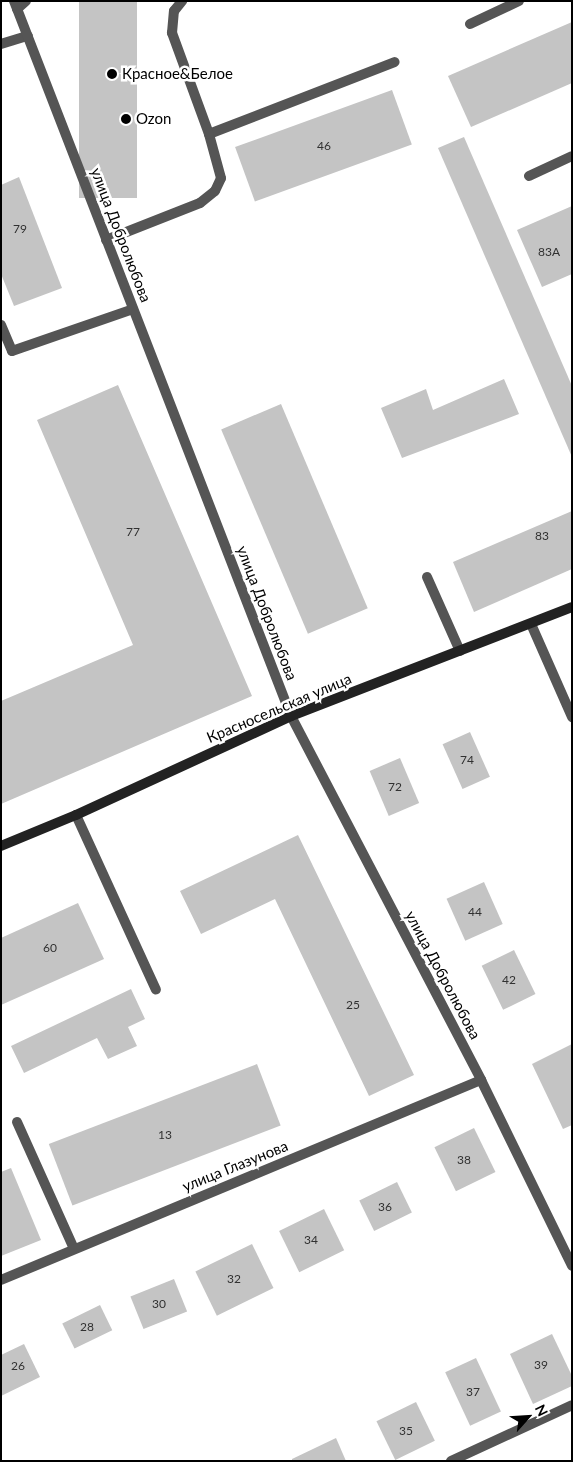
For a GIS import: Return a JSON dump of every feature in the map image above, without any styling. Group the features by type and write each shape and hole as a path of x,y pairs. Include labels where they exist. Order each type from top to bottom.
{"main road":[{"name":"Красносельская улица","path":"1,846 76,815 291,716 572,607"}],"street":[{"path":"16,5 26,1"},
{"path":"106,240 200,203 215,191 221,178 209,134 172,33 174,11 182,1"},
{"path":"470,24 519,1"},
{"name":"улица Добролюбова","path":"16,5 291,716 481,1080 572,1266"},
{"path":"1,44 28,36"},
{"path":"209,134 395,62"},
{"path":"529,176 572,156"},
{"path":"1,325 12,351 133,310"},
{"path":"427,577 460,651"},
{"path":"531,624 572,717"},
{"path":"76,815 156,990"},
{"name":"улица Глазунова","path":"1,1280 481,1080"},
{"path":"17,1122 74,1248"},
{"path":"451,1461 572,1405"}],"building":[{"path":"79,1 137,1 137,198 79,198"},
{"path":"572,22 572,83 471,127 448,76"},
{"path":"392,90 412,145 255,202 235,147"},
{"path":"464,137 572,386 572,457 438,148"},
{"path":"19,177 62,288 14,306 1,274 1,185"},
{"path":"572,206 572,274 542,287 517,230"},
{"path":"504,379 519,414 402,458 381,408 426,389 433,410"},
{"path":"118,385 252,696 1,804 1,701 133,645 37,420"},
{"path":"281,404 368,608 308,634 221,429"},
{"path":"572,511 572,569 474,612 453,562"},
{"path":"470,732 490,777 463,789 443,744"},
{"path":"400,758 419,803 389,816 370,771"},
{"path":"298,835 414,1075 369,1096 275,899 201,934 180,891"},
{"path":"484,882 503,924 465,941 447,899"},
{"path":"78,903 104,959 1,1005 1,938"},
{"path":"514,950 535,994 503,1010 482,966"},
{"path":"131,989 145,1019 128,1027 137,1046 108,1059 97,1038 24,1073 11,1046"},
{"path":"572,1044 572,1125 563,1129 532,1064"},
{"path":"257,1064 281,1126 72,1206 49,1144"},
{"path":"474,1128 495,1172 456,1191 434,1147"},
{"path":"11,1168 41,1240 1,1256 1,1172"},
{"path":"397,1182 412,1213 374,1231 359,1200"},
{"path":"324,1209 344,1250 299,1272 279,1231"},
{"path":"252,1244 273,1288 217,1316 195,1272"},
{"path":"174,1279 187,1311 144,1329 130,1297"},
{"path":"100,1305 112,1330 75,1349 62,1323"},
{"path":"552,1334 572,1376 572,1386 533,1404 510,1354"},
{"path":"24,1344 40,1377 1,1396 1,1355"},
{"path":"476,1358 501,1411 470,1426 445,1372"},
{"path":"416,1402 435,1441 395,1460 376,1421"},
{"path":"336,1438 346,1461 292,1461 292,1459"}],"place":[{"name":"Красное&Белое","path":"112,74"},
{"name":"Ozon","path":"126,119"}]}
